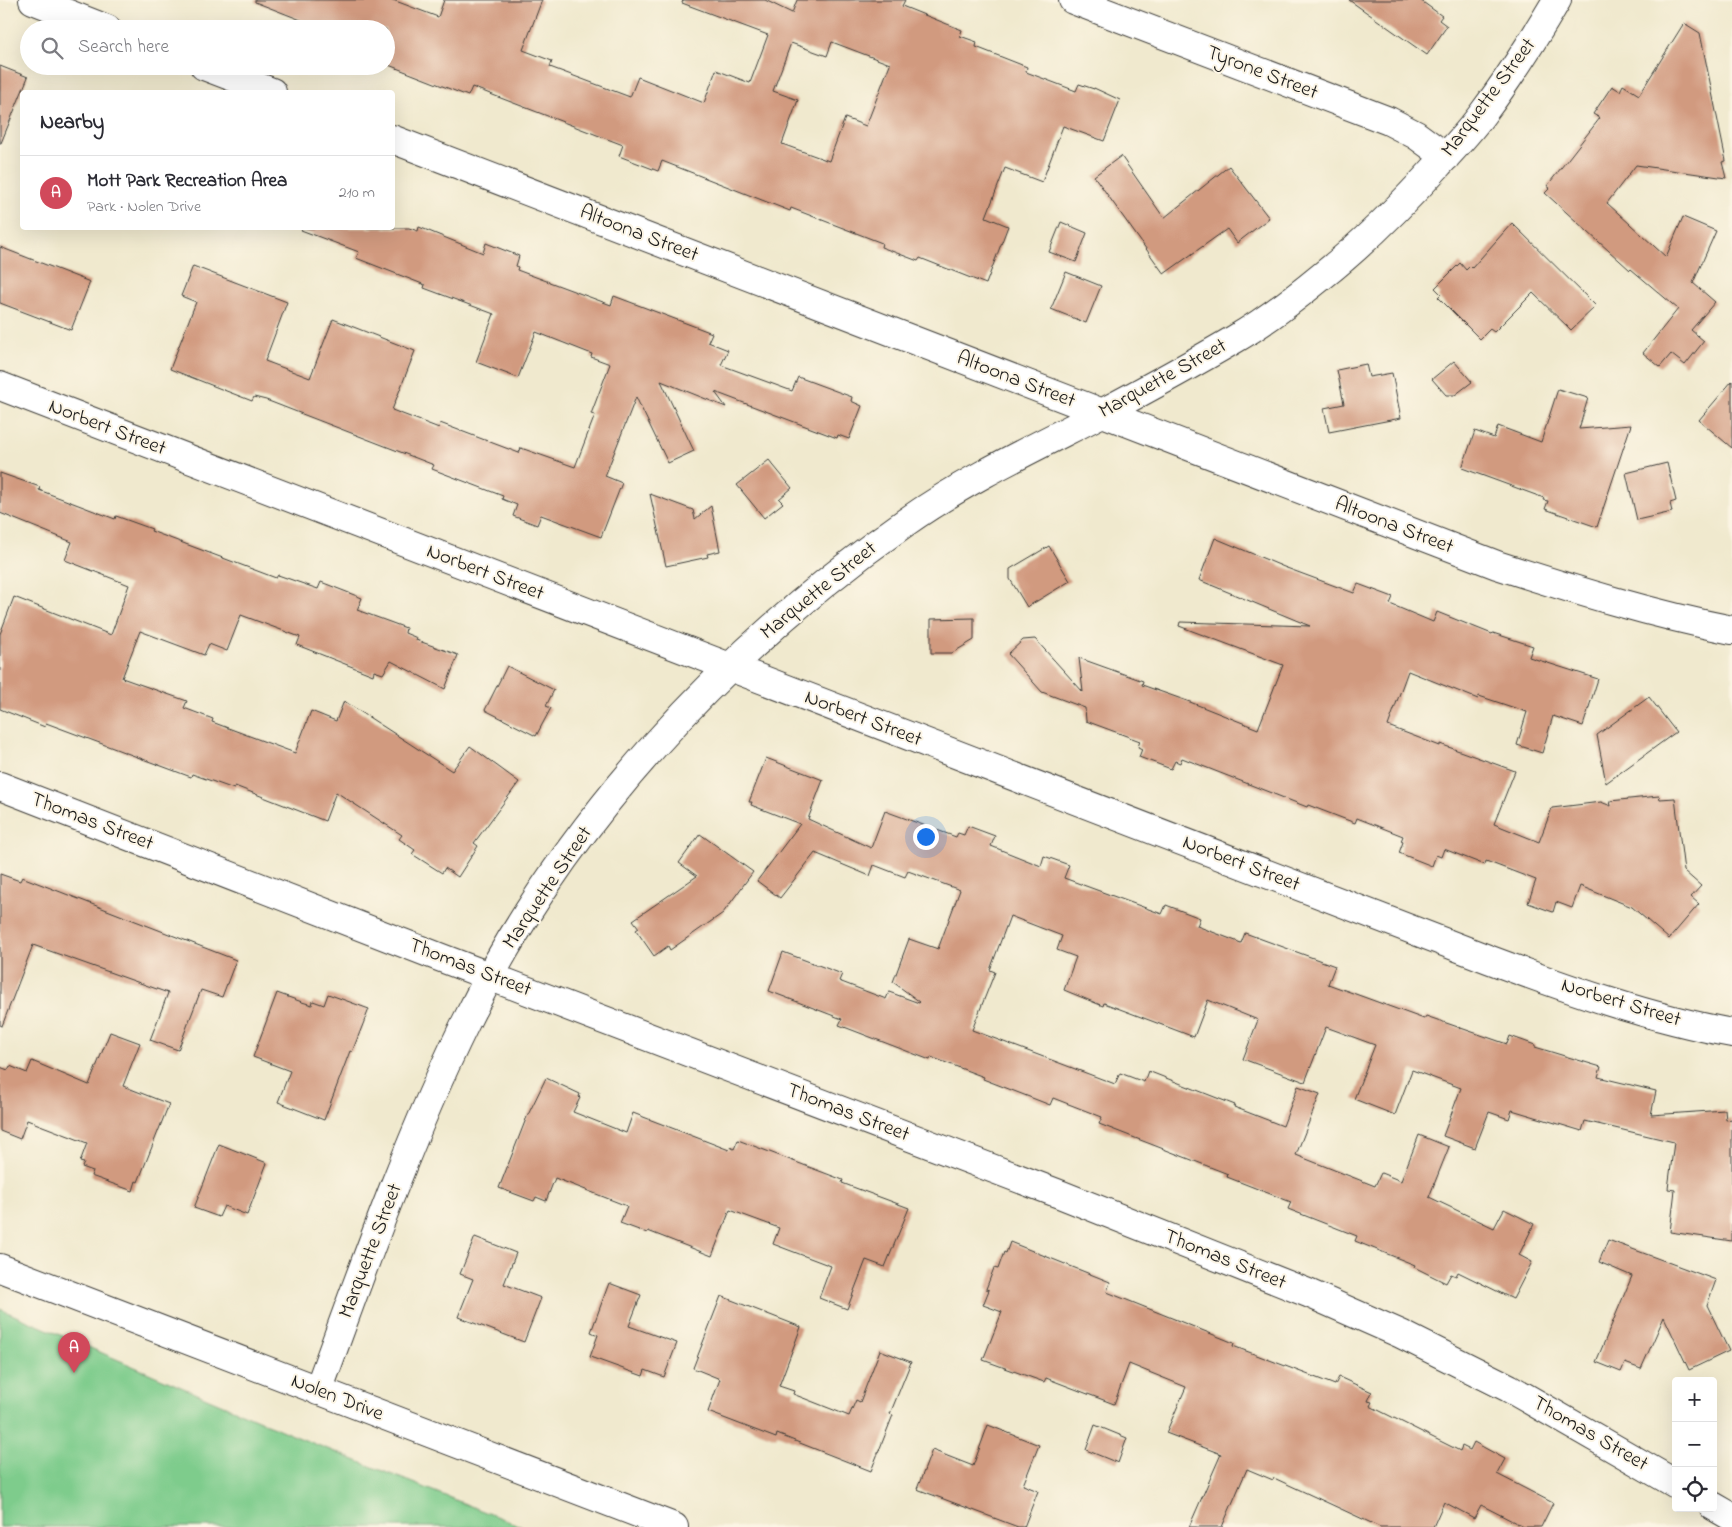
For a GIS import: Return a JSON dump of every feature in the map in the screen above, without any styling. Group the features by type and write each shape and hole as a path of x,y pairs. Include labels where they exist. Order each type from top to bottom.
{"street":[{"path":"33,0 84,20"},
{"name":"Tyrone Street","path":"1073,0 1389,121 1416,135 1446,157"},
{"name":"Marquette Street","path":"318,1391 363,1267 414,1138 449,1058 491,976 534,904 574,845 646,755 730,668 786,614 862,554 912,518 1023,452 1102,413 1234,340 1282,308 1369,237 1403,204 1446,157 1484,111 1557,0"},
{"path":"228,75 267,90"},
{"name":"Altoona Street","path":"395,140 1497,565 1630,606 1732,630"},
{"name":"Norbert Street","path":"0,386 1528,974 1638,1010 1732,1033"},
{"name":"Thomas Street","path":"0,786 1071,1198 1316,1296 1401,1334 1544,1406 1672,1482"},
{"name":"Nolen Drive","path":"0,1268 674,1527"},
{"path":"1717,1508 1732,1516"}],"green space":[{"path":"0,1309 295,1436 523,1527 0,1527"}],"building":[{"path":"255,0 393,0 438,17 444,0 542,0 523,50 552,61 550,67 630,97 638,77 704,103 716,70 750,83 768,35 682,3 683,0 765,0 792,13 797,0 905,0 902,6 962,30 960,36 977,42 976,47 1027,67 1026,72 1076,91 1079,84 1094,88 1120,100 1104,141 1063,126 1042,182 1005,168 986,217 1008,226 986,284 920,258 918,261 881,247 882,243 791,208 790,211 662,161 658,171 619,156 623,145 472,87 468,96 395,68 395,20 301,20 255,2","holes":["832,42 890,64 866,126 845,118 829,161 782,144 798,100 773,91 791,43 827,56"]},
{"path":"1349,0 1420,0 1442,16 1439,20 1447,26 1427,55"},
{"path":"1684,23 1700,33 1726,161 1722,162 1726,178 1636,165 1607,203 1666,257 1683,217 1716,231 1693,283 1715,302 1691,330 1704,341 1685,365 1671,354 1660,367 1643,353 1678,309 1630,270 1545,193 1550,188 1547,186 1600,118 1593,114 1612,86 1620,91 1623,85 1639,95"},
{"path":"0,66 28,77 23,90 20,90 20,97 0,143"},
{"path":"1121,156 1164,218 1229,166 1269,218 1237,243 1227,229 1164,274 1094,176"},
{"path":"1061,222 1087,233 1076,262 1049,252"},
{"path":"1512,223 1596,306 1571,330 1533,293 1494,332 1490,329 1480,339 1438,297 1441,294 1435,288 1460,263 1466,270 1470,266 1472,268"},
{"path":"419,227 483,253 486,243 519,256 516,266 518,267 517,270 611,305 614,296 712,333 708,342 728,350 721,365 792,391 798,377 852,397 851,401 862,406 849,439 838,435 837,438 715,392 726,407 661,381 694,451 668,463 636,397 605,476 622,483 601,537 541,515 537,525 513,516 517,505 502,499 503,496 432,469 434,465 266,400 254,397 252,401 170,369 196,302 181,296 193,266 287,302 265,361 310,378 333,319 415,351 392,410 439,428 440,423 519,453 521,448 575,467 595,415 591,414 610,364 591,357 592,354 536,332 518,378 476,362 494,314 424,288 425,285 356,258 359,252 301,230 395,230 395,228 409,228 418,231"},
{"path":"0,247 90,282 71,330 0,303"},
{"path":"1066,272 1101,286 1086,323 1051,309"},
{"path":"1454,361 1472,382 1455,395 1446,395 1432,379"},
{"path":"1366,364 1369,377 1392,373 1401,418 1329,432 1324,408 1344,404 1337,370"},
{"path":"1732,381 1732,448 1699,420"},
{"path":"1558,389 1588,398 1579,429 1631,425 1597,527 1545,509 1548,501 1543,500 1544,498 1462,468 1475,431 1494,438 1498,426 1541,442"},
{"path":"769,460 792,488 779,499 783,503 764,518 737,485"},
{"path":"1667,463 1676,501 1670,503 1672,512 1637,520 1626,473"},
{"path":"0,473 40,487 39,490 115,519 116,516 152,529 151,531 276,578 278,575 318,589 321,582 362,598 357,610 406,628 405,633 417,638 416,640 458,655 445,689 391,661 383,674 374,671 373,675 297,645 300,637 241,615 227,651 209,644 204,655 140,631 122,678 187,701 184,708 213,719 212,722 295,753 311,711 336,721 344,701 452,771 470,746 519,782 474,843 478,846 458,877 445,868 442,873 412,854 415,850 399,839 402,835 336,792 325,821 235,786 234,789 192,774 191,777 46,723 45,727 0,709 0,634 14,597 111,635 129,585 65,560 72,542 0,513"},
{"path":"650,494 693,510 695,519 711,506 720,551 707,554 708,557 666,566"},
{"path":"1215,538 1284,567 1354,593 1358,584 1393,597 1390,604 1433,622 1437,612 1492,634 1533,646 1529,657 1598,679 1583,726 1553,716 1542,753 1517,745 1527,712 1479,696 1478,699 1408,671 1388,726 1515,771 1494,824 1539,842 1552,808 1601,802 1611,806 1610,801 1659,796 1660,799 1675,798 1684,871 1701,886 1691,897 1699,904 1669,939 1632,907 1580,886 1572,908 1556,902 1553,912 1528,903 1536,880 1486,861 1485,865 1444,849 1441,857 1436,855 1432,866 1399,853 1403,836 1357,818 1355,823 1308,805 1307,807 1182,758 1180,763 1175,761 1171,769 1139,757 1142,749 1138,747 1140,741 1086,721 1085,708 1042,692 1008,654 1023,640 1035,639 1083,692 1079,658 1143,681 1142,685 1258,729 1283,665 1179,626 1180,622 1310,626 1199,580"},
{"path":"1049,546 1070,581 1027,607 1010,579 1010,569"},
{"path":"974,618 974,640 952,653 931,653 931,619"},
{"path":"507,666 554,690 546,706 551,708 536,736 485,710"},
{"path":"1649,697 1676,732 1606,783 1597,735"},
{"path":"766,758 823,780 808,819 871,848 885,811 956,837 958,833 964,835 968,826 995,836 991,846 1041,866 1044,856 1069,865 1064,878 1162,914 1166,905 1200,918 1197,926 1241,943 1245,933 1335,966 1328,984 1424,1019 1426,1016 1507,1044 1510,1036 1535,1045 1535,1047 1601,1067 1598,1077 1656,1091 1651,1115 1725,1110 1726,1120 1732,1119 1732,1241 1670,1232 1675,1190 1668,1189 1674,1142 1585,1121 1582,1131 1512,1110 1509,1119 1489,1112 1475,1148 1443,1136 1461,1088 1412,1070 1395,1115 1354,1099 1375,1045 1326,1027 1305,1082 1243,1059 1258,1020 1208,1000 1194,1037 1104,1003 1103,1006 1064,990 1076,957 1057,950 1062,936 1010,916 990,970 995,972 972,1030 1115,1084 1120,1073 1144,1082 1148,1071 1283,1126 1298,1086 1320,1094 1296,1155 1375,1186 1381,1173 1401,1181 1419,1135 1449,1147 1429,1197 1494,1228 1504,1209 1534,1224 1519,1255 1532,1262 1513,1299 1458,1272 1456,1276 1451,1274 1446,1283 1414,1267 1415,1265 1355,1241 1357,1236 1288,1209 1291,1202 1227,1177 1228,1174 1099,1124 1102,1117 1053,1098 1050,1105 931,1057 930,1060 839,1025 842,1019 769,991 783,952 842,974 839,981 886,999 889,992 919,1003 893,982 909,939 938,949 960,890 908,871 905,877 874,865 870,876 815,853 780,898 757,881 800,824 751,805 752,802 749,802"},
{"path":"700,834 753,872 723,913 670,950 668,946 654,956 636,930 639,928 633,920 697,876 679,863"},
{"path":"0,874 20,881 22,877 236,960 222,997 201,990 178,1050 150,1040 168,993 33,945 2,1026 0,1025"},
{"path":"277,993 312,1005 313,1001 324,1005 328,994 369,1009 352,1052 350,1051 324,1120 278,1102 290,1071 253,1057"},
{"path":"110,1032 140,1043 123,1086 169,1104 133,1191 91,1176 93,1171 82,1167 84,1163 80,1162 87,1143 27,1120 20,1139 0,1131 0,1067 8,1070 10,1066 27,1073 32,1061 89,1085"},
{"path":"546,1078 580,1094 573,1112 626,1133 633,1113 729,1150 730,1147 734,1149 738,1140 843,1180 842,1183 909,1208 885,1267 866,1260 847,1309 819,1298 831,1266 773,1244 779,1228 730,1210 712,1256 648,1231 647,1233 620,1223 627,1206 555,1178 546,1201 536,1197 534,1201 499,1188 526,1119"},
{"path":"219,1144 267,1163 247,1215 224,1206 219,1217 194,1208"},
{"path":"475,1237 516,1253 504,1284 541,1298 524,1342 458,1317 473,1279 460,1274"},
{"path":"1608,1240 1716,1280 1707,1305 1729,1351 1689,1370 1664,1317 1641,1369 1625,1363 1621,1372 1596,1362 1632,1276 1599,1262"},
{"path":"1010,1242 1110,1282 1107,1292 1234,1343 1233,1346 1335,1385 1339,1377 1372,1392 1368,1401 1372,1402 1370,1406 1460,1451 1462,1446 1470,1450 1474,1442 1505,1459 1497,1474 1553,1503 1541,1527 1524,1527 1481,1505 1474,1518 1444,1502 1433,1527 1380,1527 1274,1478 1273,1480 1247,1469 1222,1527 1189,1527 1221,1454 1166,1433 1186,1387 1129,1364 1114,1404 1046,1378 1044,1382 983,1360 1002,1312 983,1305 989,1290 986,1289 994,1268 998,1269"},
{"path":"609,1283 641,1295 629,1326 677,1343 664,1377 645,1370 643,1376 590,1357 598,1335 591,1332"},
{"path":"721,1296 801,1327 779,1386 794,1391 793,1394 849,1416 856,1400 860,1402 880,1350 911,1362 890,1414 893,1415 871,1471 777,1434 776,1438 708,1412 720,1379 693,1368"},
{"path":"988,1425 1039,1445 1023,1485 1038,1491 1024,1527 1018,1527 917,1489 932,1450 973,1466"},
{"path":"1095,1425 1127,1438 1118,1463 1086,1450"}],"place":[{"name":"Mott Park Recreation Area","path":"74,1373"}]}
